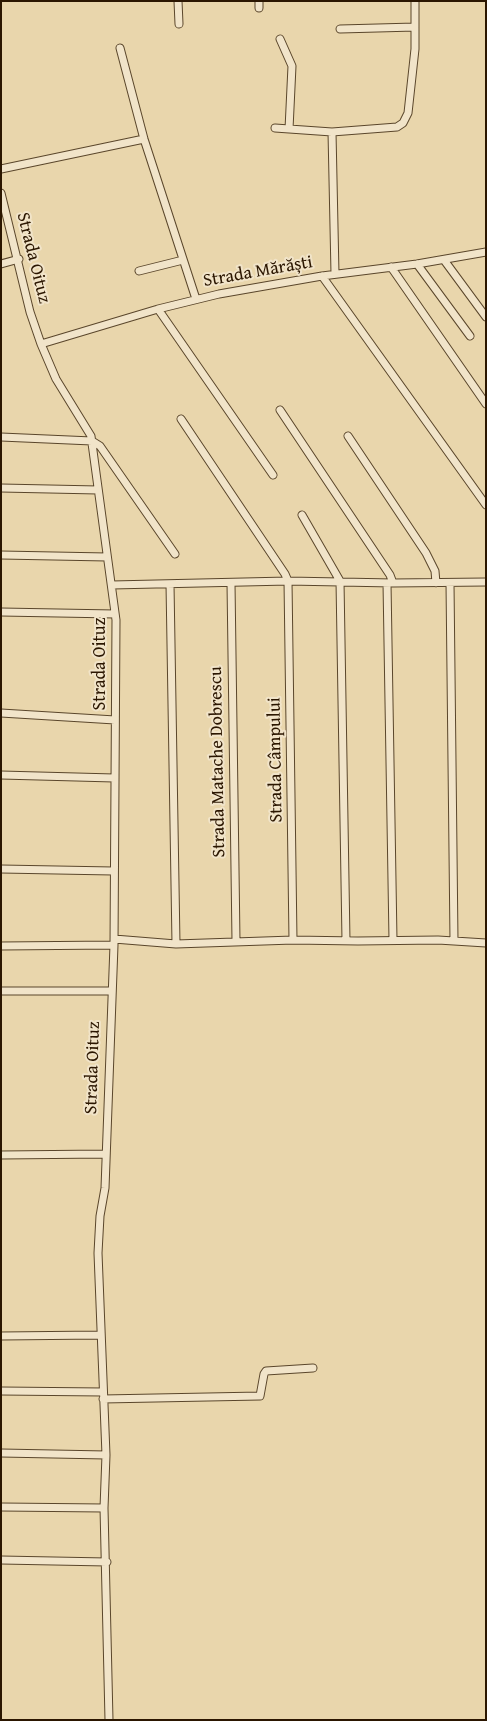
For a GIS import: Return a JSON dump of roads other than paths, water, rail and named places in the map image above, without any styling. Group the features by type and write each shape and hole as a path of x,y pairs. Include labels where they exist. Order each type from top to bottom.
{"street":[{"path":"178,1 179,24"},
{"path":"275,128 332,132 397,127 403,123 408,113 415,49 415,1"},
{"path":"340,29 415,28"},
{"path":"280,38 292,66 289,129"},
{"path":"120,48 144,139 196,299"},
{"path":"332,132 335,274"},
{"path":"1,169 144,139"},
{"name":"Strada Oituz","path":"1,194 30,312 48,364 88,429 92,441 115,614 114,942 105,1188 100,1216 98,1254 106,1455 104,1508 107,1562 109,1720"},
{"name":"Strada Mărăști","path":"41,344 196,299 322,276 391,268 486,252"},
{"path":"1,264 18,259"},
{"path":"139,271 183,260"},
{"path":"444,260 486,317"},
{"path":"417,264 470,336"},
{"path":"391,268 486,404"},
{"path":"322,276 486,506"},
{"path":"158,309 273,476"},
{"path":"280,410 390,575 393,940"},
{"path":"181,419 288,581"},
{"path":"348,436 426,553 435,571 436,583"},
{"path":"1,438 92,441 106,452 175,554"},
{"path":"1,488 98,490"},
{"path":"302,515 340,581 346,941"},
{"path":"1,556 106,557"},
{"path":"112,584 288,581 486,582"},
{"name":"Strada Câmpului","path":"288,581 293,940"},
{"path":"450,582 454,941"},
{"name":"Strada Matache Dobrescu","path":"231,583 236,941"},
{"path":"170,584 176,944"},
{"path":"1,612 115,614"},
{"path":"1,713 115,720"},
{"path":"1,775 114,778"},
{"path":"1,869 113,872"},
{"path":"1,946 114,942 176,944 293,940 393,940 486,943"},
{"path":"1,991 112,991"},
{"path":"1,1155 105,1154"},
{"path":"1,1336 100,1336"},
{"path":"1,1391 103,1396 260,1396 266,1371 270,1369 313,1368"},
{"path":"1,1453 106,1455"},
{"path":"1,1507 104,1508"},
{"path":"1,1560 107,1562"}]}
